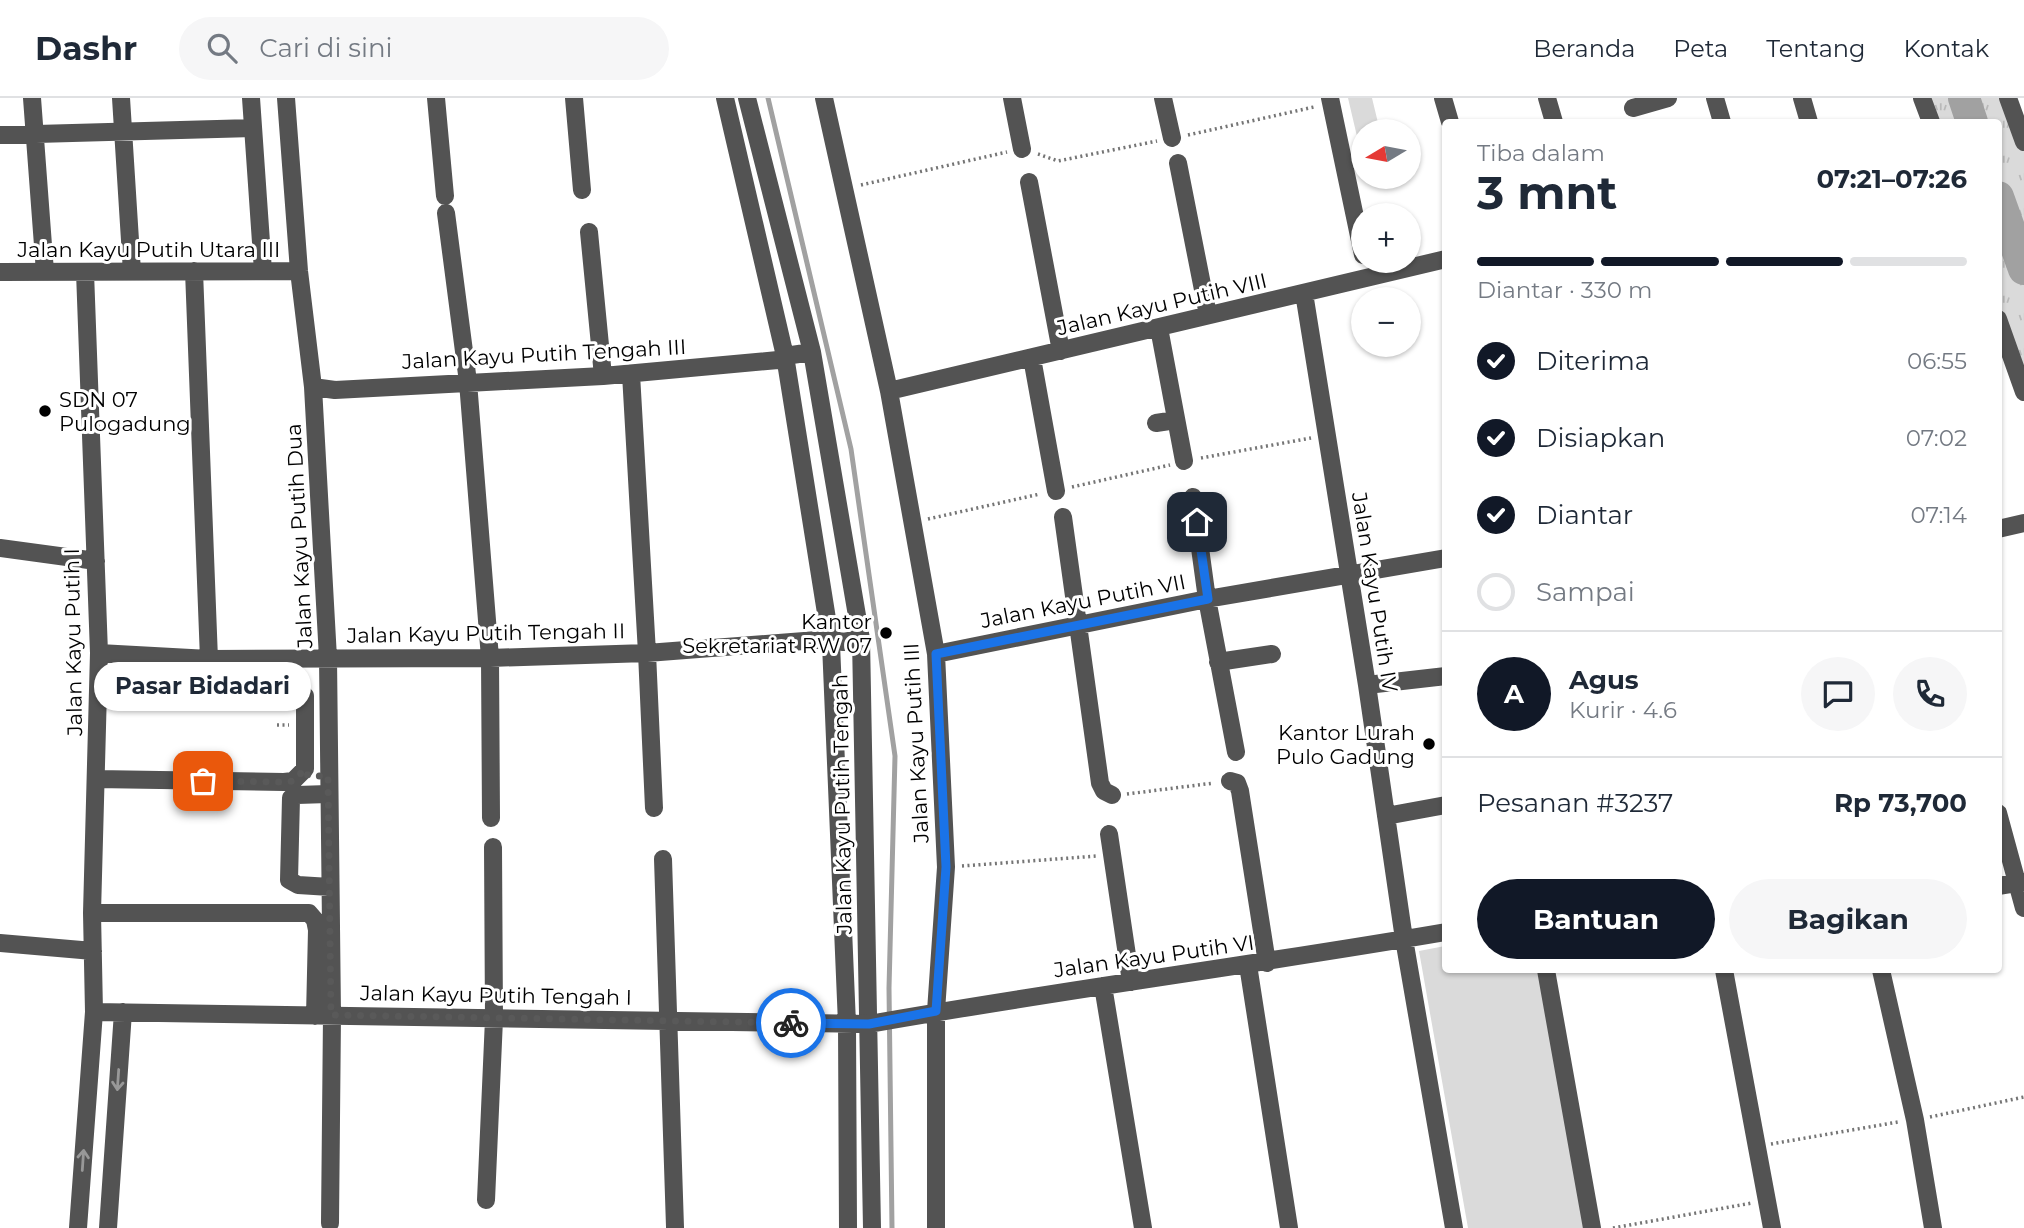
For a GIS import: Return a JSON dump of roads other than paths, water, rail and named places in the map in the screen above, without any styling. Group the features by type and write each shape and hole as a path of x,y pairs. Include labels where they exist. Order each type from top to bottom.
{"street":[{"path":"32,98 45,272"},
{"path":"121,98 132,272"},
{"path":"251,98 263,271"},
{"name":"Jalan Kayu Putih Dua","path":"286,98 299,271 313,387 328,658 330,887 323,1015"},
{"path":"436,98 445,205 468,382 490,658 491,818"},
{"path":"574,98 582,190"},
{"name":"Jalan Kayu Putih Tengah","path":"724,98 783,359 830,639 847,1024 848,1228"},
{"name":"Jalan Kayu Putih Tengah","path":"747,98 812,356 860,635 875,1023 872,1228"},
{"name":"Jalan Kayu Putih III","path":"824,98 889,391 936,654 946,867 931,1012 936,1228"},
{"path":"1012,98 1023,149"},
{"path":"1163,98 1172,138"},
{"path":"1443,98 1449,119"},
{"path":"1547,98 1553,119"},
{"path":"1634,109 1668,98"},
{"path":"1715,98 1722,119"},
{"path":"1802,98 1808,119"},
{"path":"1922,98 1930,119"},
{"path":"2008,98 2024,142"},
{"path":"1330,101 1352,203"},
{"path":"0,135 253,128"},
{"path":"1178,163 1208,315"},
{"path":"1029,182 1060,351"},
{"path":"589,232 603,376"},
{"name":"Jalan Kayu Putih VIII","path":"889,391 1442,260"},
{"path":"194,271 209,659"},
{"name":"Jalan Kayu Putih Utara III","path":"0,272 299,271"},
{"name":"Jalan Kayu Putih I","path":"78,1228 94,1012 92,913 99,653 85,272"},
{"path":"1367,273 1368,279"},
{"name":"Jalan Kayu Putih IV","path":"1304,293 1350,573 1404,939 1454,1228"},
{"path":"1159,328 1184,461"},
{"path":"2002,330 2024,392"},
{"name":"Jalan Kayu Putih Tengah III","path":"313,387 335,390 603,376 812,356"},
{"path":"1032,358 1056,491"},
{"path":"631,374 654,808"},
{"path":"1156,423 1176,420"},
{"path":"1193,497 1218,662 1236,752"},
{"path":"1063,517 1100,783 1104,791 1112,796"},
{"path":"2002,528 2024,523"},
{"path":"0,548 96,561"},
{"name":"Jalan Kayu Putih VII","path":"936,654 1208,599 1442,559"},
{"name":"Jalan Kayu Putih Tengah II","path":"99,653 209,659 490,658 647,653 830,639 843,642 860,635"},
{"path":"1218,662 1272,654"},
{"path":"1367,685 1442,676"},
{"path":"132,680 293,686 305,696 305,769 308,776 328,776"},
{"path":"96,779 284,782 293,781 305,769"},
{"path":"1230,781 1237,783 1240,791 1267,962"},
{"path":"328,794 297,795 290,798 289,880 298,885 330,887"},
{"path":"1386,816 1442,806"},
{"path":"2002,825 2021,883 2024,908"},
{"path":"1109,834 1131,982"},
{"path":"486,1200 494,1019 493,848"},
{"path":"663,859 675,1227"},
{"path":"2002,885 2021,883"},
{"path":"92,913 309,913 315,920 323,1015 330,1223"},
{"name":"Jalan Kayu Putih VI","path":"875,1023 1442,933"},
{"path":"0,943 93,951"},
{"path":"1248,965 1289,1228"},
{"path":"1550,973 1592,1228"},
{"path":"1725,973 1772,1228"},
{"path":"1882,973 1915,1120 1933,1228"},
{"path":"1103,986 1143,1228"},
{"path":"94,1012 122,1012 108,1228"},
{"name":"Jalan Kayu Putih Tengah I","path":"122,1012 875,1023"}],"waterway":[{"path":"768,98 851,449 895,756 889,988 892,1228"},
{"path":"1964,98 1971,119"},
{"path":"2002,208 2024,269"}],"place":[{"name":"SDN 07 Pulogadung","path":"45,411"},
{"name":"Kantor Sekretariat RW 07","path":"886,633"},
{"name":"Kantor Lurah Pulo Gadung","path":"1429,744"},
{"name":"Pasar Bidadari","path":"203,781"}]}
